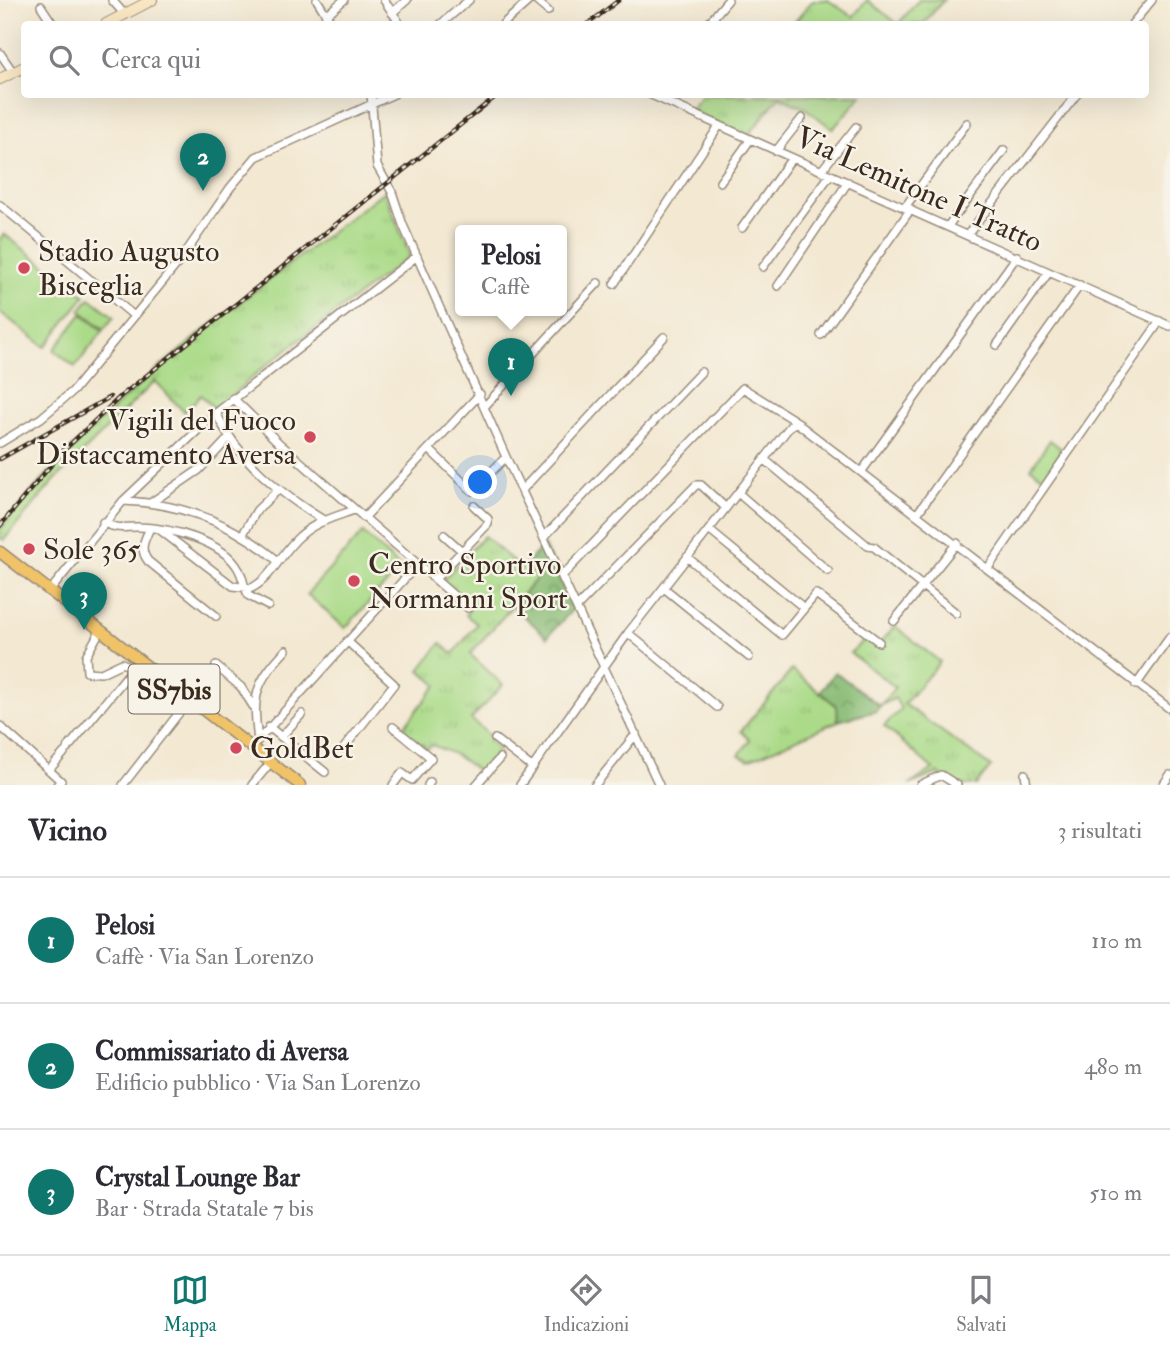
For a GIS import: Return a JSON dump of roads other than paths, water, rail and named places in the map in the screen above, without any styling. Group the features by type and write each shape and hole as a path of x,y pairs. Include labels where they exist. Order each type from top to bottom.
{"main road":[{"path":"112,21 152,0"},
{"path":"0,79 21,68"},
{"name":"SS7bis","path":"0,552 100,631 136,664 255,744 271,762 300,785"}],"street":[{"path":"112,0 125,15"},
{"path":"317,0 330,21"},
{"path":"326,15 344,0"},
{"path":"384,0 398,21"},
{"path":"392,13 407,0"},
{"path":"444,21 469,0"},
{"path":"507,21 533,0 548,11"},
{"path":"710,21 728,0"},
{"path":"1134,21 1152,0"},
{"path":"41,6 51,21"},
{"path":"0,53 13,72"},
{"path":"0,443 30,425 73,391 181,258 230,188 256,157 372,98 379,173 392,192 417,256 506,457 659,785"},
{"name":"Via Lemitone I Tratto","path":"658,98 1170,326"},
{"path":"968,234 1074,98"},
{"path":"776,151 802,118"},
{"path":"821,335 967,123"},
{"path":"614,284 719,126"},
{"path":"821,171 856,127"},
{"path":"720,182 750,140"},
{"path":"948,226 1004,150"},
{"path":"742,228 792,158"},
{"path":"763,267 830,174"},
{"path":"778,286 848,182"},
{"path":"0,205 133,315"},
{"path":"49,592 123,501 216,413 417,256"},
{"path":"862,471 1017,256"},
{"path":"997,345 1049,272"},
{"path":"485,406 598,283"},
{"path":"917,514 1080,285"},
{"path":"988,568 1160,321"},
{"path":"522,490 664,337"},
{"path":"545,536 701,372"},
{"path":"563,575 743,388 805,427 957,543 1059,627 1170,709"},
{"path":"364,519 480,394"},
{"path":"233,398 364,519 468,608"},
{"path":"216,413 239,453 278,490 325,521"},
{"path":"520,785 628,633 791,425 797,423 805,427"},
{"path":"152,502 199,470 229,438"},
{"path":"429,449 472,491 506,457"},
{"path":"764,459 868,546 956,613"},
{"path":"578,607 696,485 701,485 726,508"},
{"path":"243,534 252,516 278,490"},
{"path":"738,493 828,571"},
{"path":"123,501 152,502 203,515 243,534 278,561"},
{"path":"435,579 488,524 488,519 474,506"},
{"path":"160,530 233,586 243,588 258,584 300,536 325,521 354,510"},
{"path":"103,523 119,530 150,528 199,539 233,561 239,569 243,588 248,596 268,606"},
{"path":"150,528 142,544 142,553 148,561 216,616"},
{"path":"709,530 804,608"},
{"path":"444,535 462,551"},
{"path":"894,621 957,543"},
{"path":"687,557 782,635 816,594 879,642"},
{"path":"255,744 418,564"},
{"path":"664,588 749,657"},
{"path":"100,631 86,656 87,672 101,673 122,663 136,664"},
{"path":"628,633 717,707"},
{"path":"1136,685 1170,637"},
{"path":"344,748 394,684 347,641"},
{"path":"255,744 253,707 260,682 286,650"},
{"path":"49,770 136,664"},
{"path":"216,666 241,687 253,707"},
{"path":"123,785 189,701"},
{"path":"281,737 302,714"},
{"path":"0,726 61,781 57,785"},
{"path":"270,727 325,772"},
{"path":"393,727 430,758 412,780 402,773 393,785"},
{"path":"595,785 636,734"},
{"path":"495,739 533,768"},
{"path":"476,785 500,758"},
{"path":"252,785 271,762"},
{"path":"1025,774 1027,785"},
{"path":"920,785 941,775 957,785"},
{"path":"1163,785 1170,775"}],"railway":[{"path":"592,21 619,0"},
{"path":"0,526 62,452 121,396 494,98"},
{"path":"0,459 110,397"}],"place":[{"name":"Commissariato di Aversa","path":"203,191"},
{"name":"Stadio Augusto Bisceglia","path":"24,268"},
{"name":"Pelosi","path":"511,396"},
{"name":"Vigili del Fuoco Distaccamento Aversa","path":"310,437"},
{"name":"Sole 365","path":"29,549"},
{"name":"Centro Sportivo Normanni Sport","path":"354,581"},
{"name":"Crystal Lounge Bar","path":"84,630"},
{"name":"GoldBet","path":"236,748"}]}
